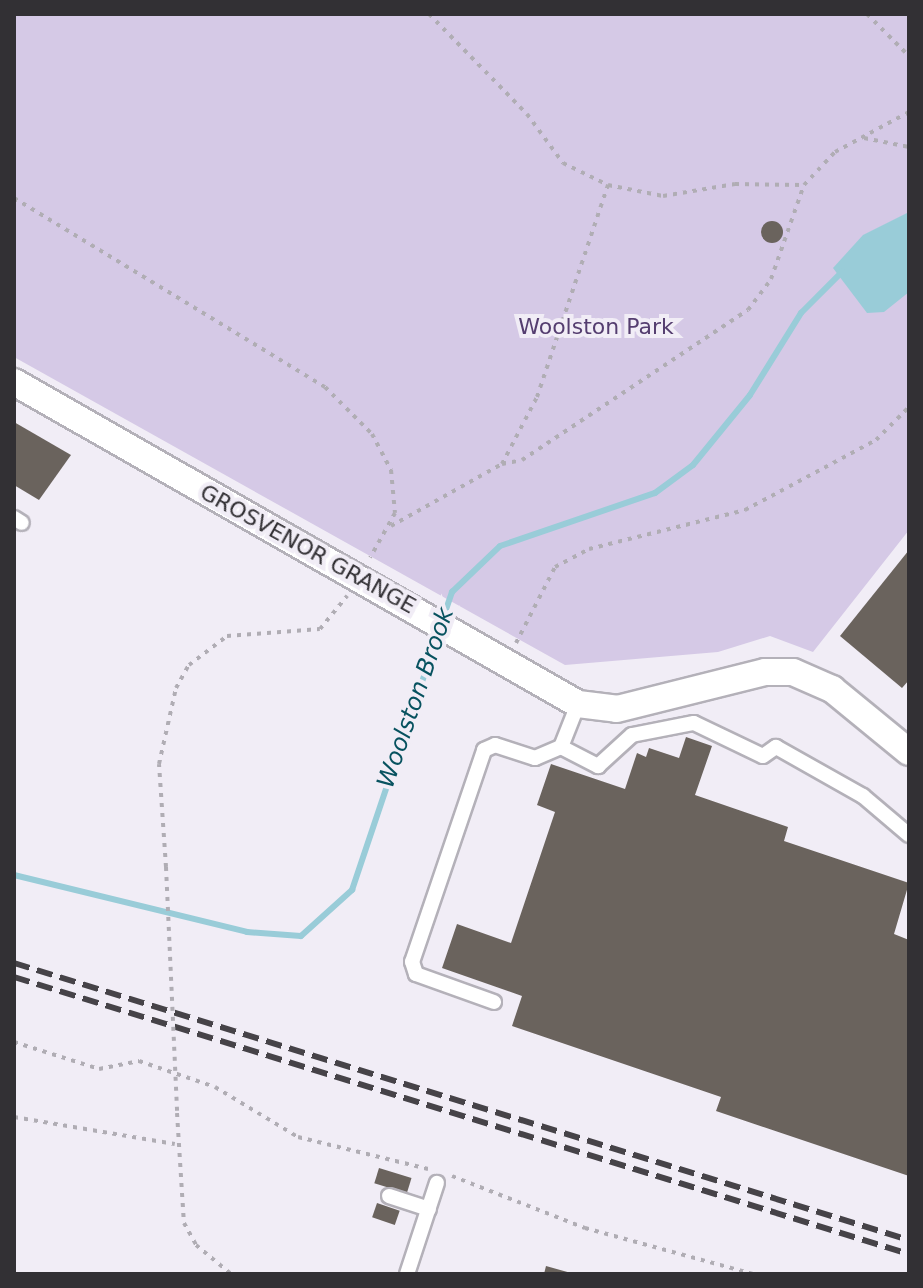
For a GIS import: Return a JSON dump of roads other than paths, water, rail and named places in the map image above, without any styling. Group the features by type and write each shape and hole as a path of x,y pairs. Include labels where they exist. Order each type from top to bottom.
{"street":[{"name":"GROSVENOR GRANGE","path":"14,382 578,704 617,709 765,672 793,672 832,689 909,752"}],"lane":[{"path":"494,1002 416,974 412,962 484,750 495,745 535,758 561,747 578,704"},
{"path":"561,747 598,766 632,735 694,723 763,756 776,747 863,796 909,835"},
{"path":"407,1274 438,1176"},
{"path":"389,1196 429,1209"}],"water":[{"path":"909,212 909,292 884,312 867,313 833,268 863,235"}],"waterway":[{"name":"Woolston Brook","path":"442,621 452,592 500,546 655,493 693,465 750,395 801,313 842,272"},
{"name":"Woolston Brook","path":"14,875 247,932 301,936 352,890 439,632"}],"railway":[{"path":"14,963 909,1240"},
{"path":"14,977 909,1254"}],"park label":[{"name":"Woolston Park","path":"596,327"}]}
